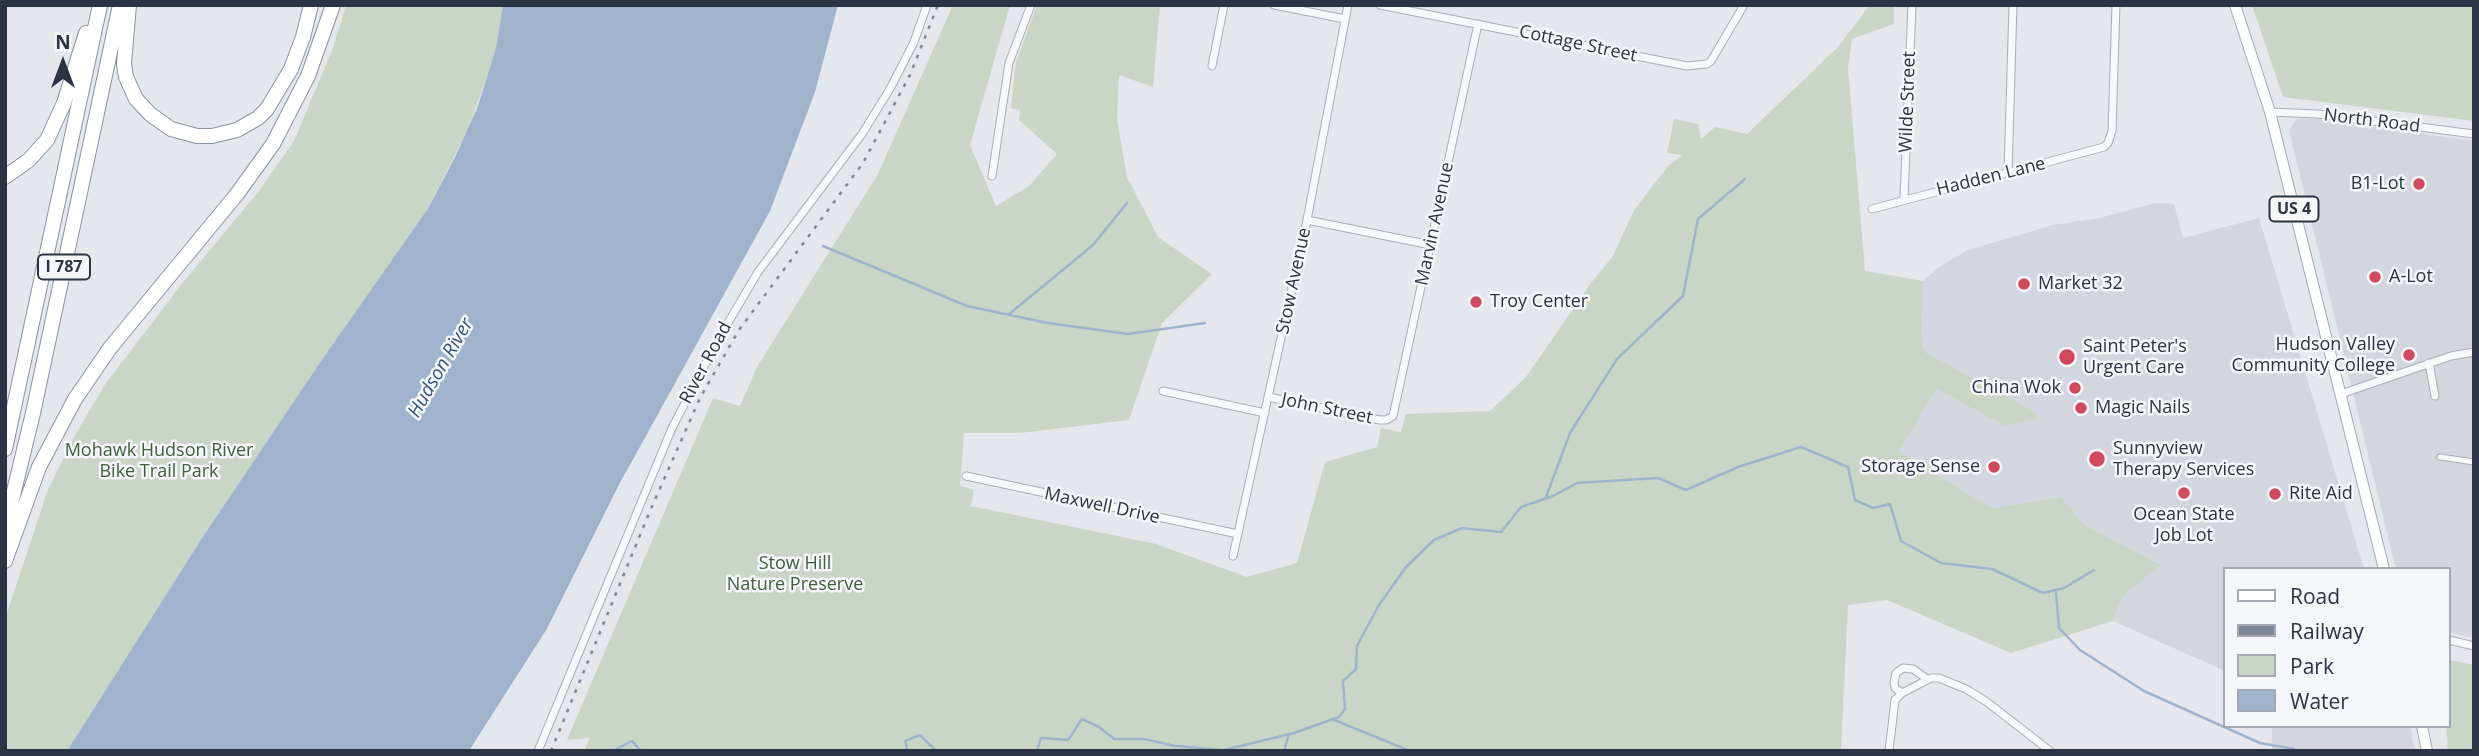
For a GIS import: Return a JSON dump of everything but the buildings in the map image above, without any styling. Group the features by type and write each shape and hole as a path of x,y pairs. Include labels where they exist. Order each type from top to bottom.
{"highway":[{"path":"5,177 40,150 53,129 98,5"},
{"name":"I 787","path":"5,449 98,5"},
{"name":"I 787","path":"5,528 33,413 120,5"},
{"path":"129,5 123,52 126,76 136,99 150,114 171,129 197,136 212,136 248,125 275,99 298,54 311,5"},
{"path":"5,561 40,467 75,399 110,348 237,194 273,144 308,76 333,5"}],"main road":[{"name":"US 4","path":"2235,5 2270,112 2384,567"},
{"path":"2422,728 2427,751"}],"street":[{"name":"River Road","path":"538,751 671,428 758,272 862,134 891,88 914,42 926,5"},
{"path":"992,176 1009,63 1031,5"},
{"path":"1212,66 1224,5"},
{"path":"1274,5 1345,19"},
{"name":"Stow Avenue","path":"1233,556 1307,220 1348,5"},
{"name":"Cottage Street","path":"1380,5 1651,59 1696,65 1707,64 1717,55 1744,5"},
{"name":"Wilde Street","path":"1904,199 1912,5"},
{"path":"2008,172 2013,5"},
{"name":"Hadden Lane","path":"1872,209 2099,149 2108,143 2112,131 2116,5"},
{"name":"Marvin Avenue","path":"1386,420 1393,416 1478,24"},
{"name":"North Road","path":"2270,112 2318,114 2474,134"},
{"path":"1307,220 1431,245"},
{"path":"2341,394 2451,356 2474,352"},
{"path":"2429,363 2435,396"},
{"path":"1163,391 1265,413"},
{"name":"John Street","path":"1268,397 1386,420"},
{"path":"2440,457 2474,462"},
{"name":"Maxwell Drive","path":"966,476 1238,534"},
{"path":"2451,640 2474,646"},
{"path":"1902,693 1895,688 1894,682 1899,670 1913,668 1927,679"},
{"path":"1889,751 1895,700 1927,679 1939,678 1966,689 1987,702 2050,751"}],"shaded area":[{"name":"Hudson Valley Community College","path":"2297,119 2319,119 2474,141 2474,638 2451,632 2451,567 2396,567 2289,130"},
{"path":"2156,203 2174,204 2183,238 2259,218 2363,567 2224,567 2224,671 2113,621 2120,602 2128,592 2161,565 2085,525 2061,497 1992,508 1899,451 1937,389 2004,426 1954,370 1926,353 1922,345 1923,281 1939,267 1968,250 2053,225 2100,218"},
{"path":"2272,728 2410,728 2415,751 2272,751"}],"green space":[{"name":"Mohawk Hudson River Bike Trail Park","path":"346,5 503,5 496,48 467,131 429,207 202,538 67,751 5,751 5,619 47,492 75,435 106,383 181,285 259,191 294,141 333,48"},
{"name":"Stow Hill Nature Preserve","path":"953,5 1010,5 970,145 996,206 1029,186 1057,154 1019,120 1020,110 1011,108 1016,62 1037,5 1160,5 1153,87 1119,75 1117,120 1127,177 1158,237 1212,274 1162,323 1129,420 1020,433 964,433 960,486 974,490 971,506 1156,544 1247,577 1297,563 1325,462 1377,447 1381,428 1401,432 1406,414 1490,411 1526,377 1591,283 1613,256 1634,210 1668,166 1682,155 1667,153 1674,119 1698,124 1701,139 1715,127 1747,134 1838,47 1870,5 1894,5 1894,24 1852,39 1848,68 1865,271 1923,281 1922,345 1926,353 2035,412 2037,418 2004,426 1937,389 1899,451 1992,508 2061,497 2085,525 2161,565 2128,592 2120,602 2113,621 2011,653 1887,600 1848,605 1841,751 584,751 590,738 567,740 713,398 740,406 757,367 878,174"},
{"path":"2252,5 2474,5 2474,121 2283,97"},
{"path":"2451,660 2474,665 2474,751 2448,751 2446,728 2451,728"}],"water":[{"name":"Hudson River","path":"503,5 838,5 815,92 770,211 620,483 547,629 469,751 67,751 202,538 429,207 478,106 496,48"}],"pier":[{"path":"717,311 720,313 624,485 550,630 473,751 469,751 547,629 620,483"}],"waterway":[{"path":"1546,497 1570,433 1617,359 1683,296 1698,219 1745,179"},
{"path":"1008,315 1093,245 1127,203"},
{"path":"823,246 967,306 1048,323 1128,334 1205,323"},
{"path":"1037,751 1041,738 1068,740 1082,719 1099,727 1114,739 1144,739 1175,746 1224,750 1294,733 1339,717 1345,709 1343,681 1356,669 1357,646 1379,605 1406,567 1434,540 1462,528 1501,532 1521,507 1553,496 1577,483 1658,478 1686,490 1738,467 1801,447 1848,467 1855,500 1873,508 1890,504 1901,541 1941,563 1992,569 2043,593 2064,588 2094,570"},
{"path":"2056,592 2059,628 2080,650 2144,691 2224,727"},
{"path":"1332,719 1410,751"},
{"path":"2227,728 2260,743 2294,749"},
{"path":"1284,751 1289,734"},
{"path":"908,751 905,741 920,735 936,751"},
{"path":"613,751 632,741 641,751"}],"railway":[{"path":"551,751 650,511 700,398 739,330 863,163 910,75 938,5"}],"place":[{"name":"B1-Lot","path":"2419,184"},
{"name":"A-Lot","path":"2375,277"},
{"name":"Market 32","path":"2024,284"},
{"name":"Troy Center","path":"1476,302"},
{"name":"Hudson Valley Community College","path":"2409,355"},
{"name":"Saint Peter's Urgent Care","path":"2067,357"},
{"name":"China Wok","path":"2075,388"},
{"name":"Magic Nails","path":"2081,408"},
{"name":"Sunnyview Therapy Services","path":"2097,459"},
{"name":"Storage Sense","path":"1994,467"},
{"name":"Ocean State Job Lot","path":"2184,493"},
{"name":"Rite Aid","path":"2275,494"}]}
